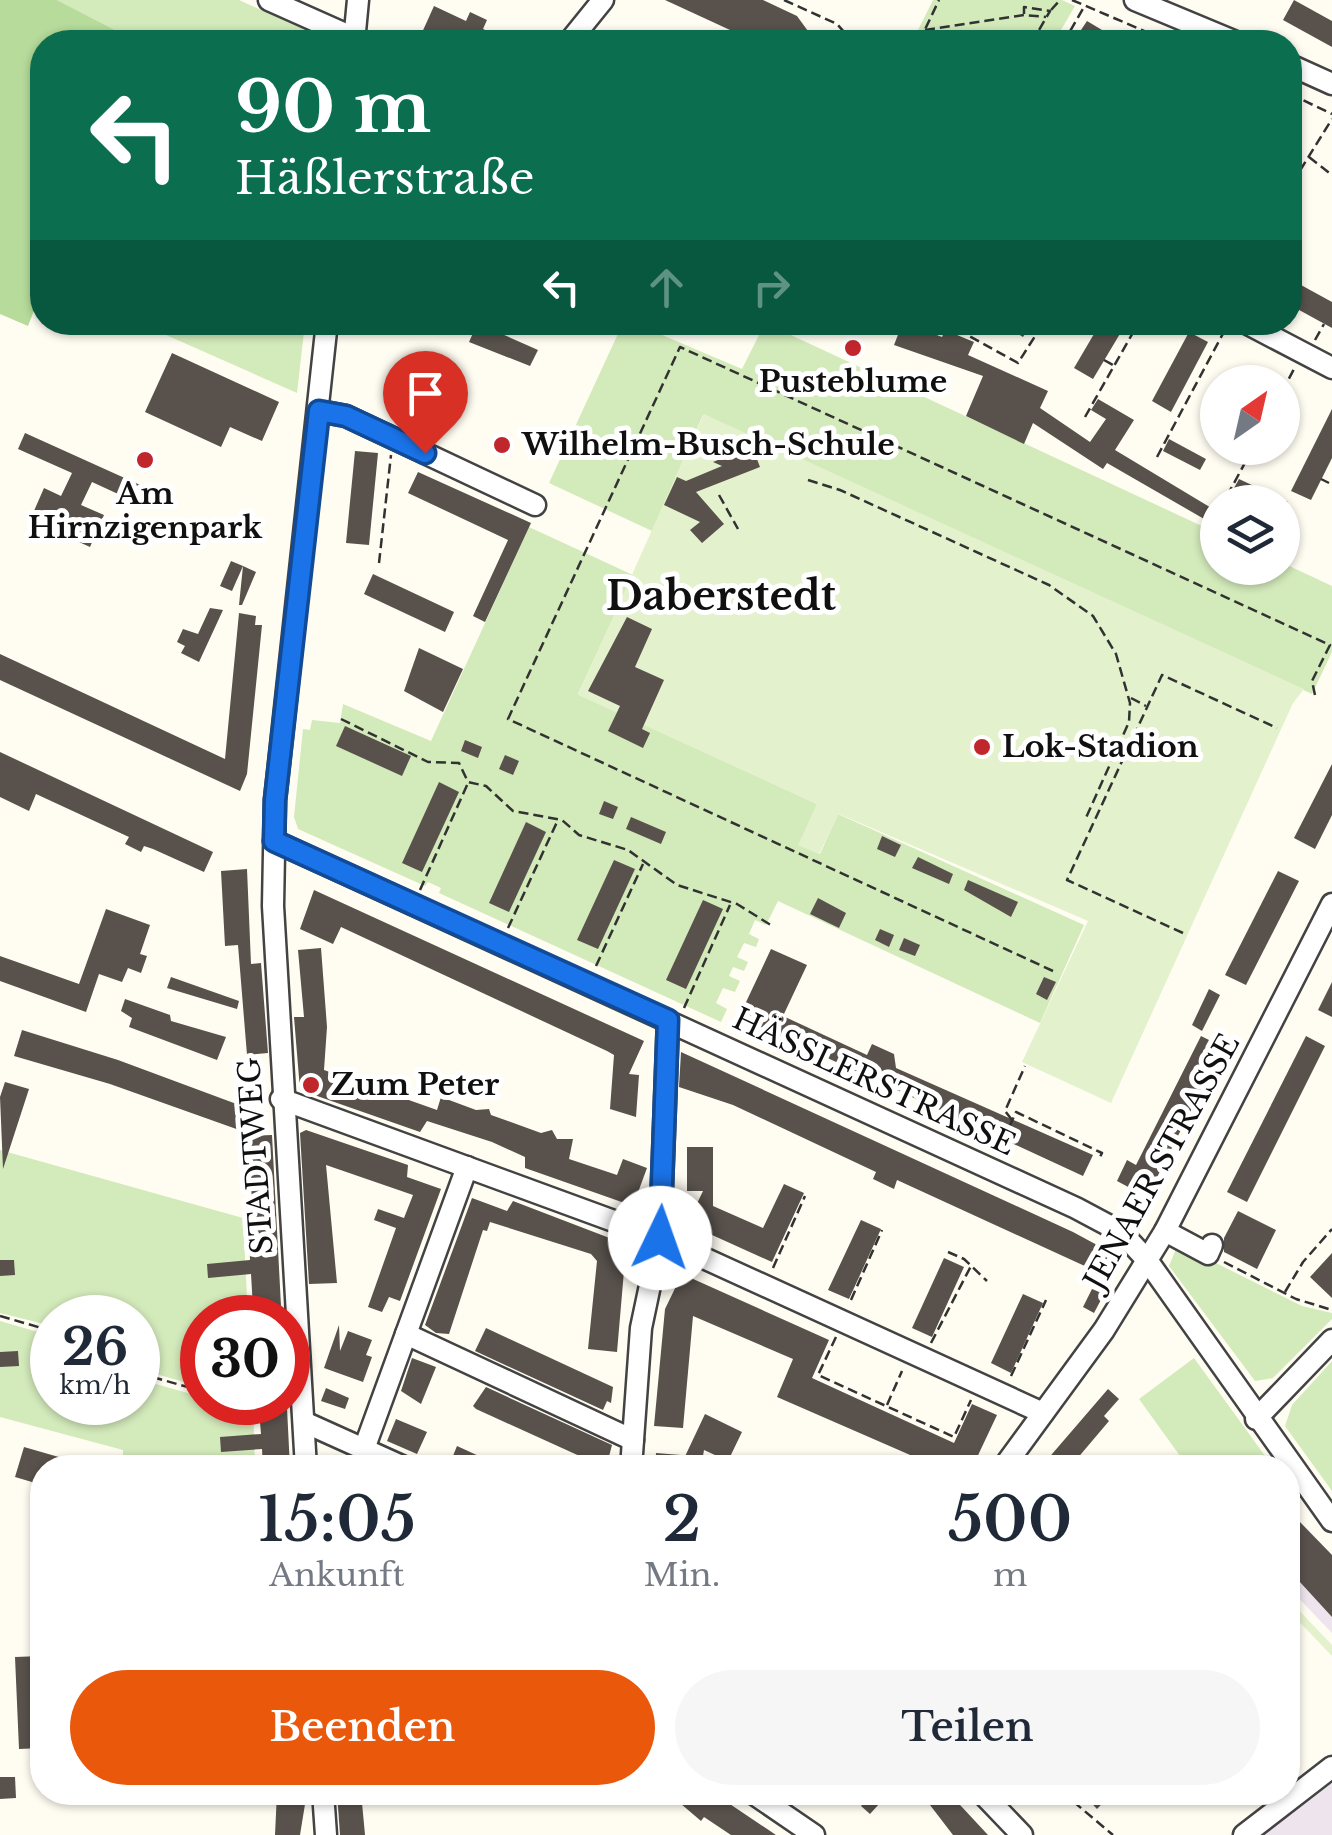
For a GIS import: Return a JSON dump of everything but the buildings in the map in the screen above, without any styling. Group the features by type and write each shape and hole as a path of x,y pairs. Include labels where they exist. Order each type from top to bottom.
{"street":[{"path":"269,0 333,30"},
{"path":"357,30 358,0"},
{"path":"578,30 603,0"},
{"path":"1135,0 1207,30"},
{"path":"1302,71 1332,84"},
{"name":"STADTWEG","path":"295,1295 281,1099 275,800 326,335"},
{"path":"1269,335 1332,368"},
{"path":"319,411 346,416 535,505"},
{"name":"HÄSSLERSTRASSE","path":"274,841 991,1168 1121,1232 1148,1260 1283,1455"},
{"name":"JENAER STRASSE","path":"1012,1455 1148,1260 1329,918"},
{"path":"631,1455 641,1328 660,1238 672,1022"},
{"path":"281,1099 660,1238 1043,1413"},
{"path":"364,1449 467,1167"},
{"path":"1165,1231 1210,1249"},
{"path":"406,1334 633,1440"},
{"path":"1256,1419 1332,1340"},
{"name":"STADTWEG","path":"304,1425 305,1455"},
{"path":"310,1425 382,1455"},
{"name":"HÄSSLERSTRASSE","path":"1300,1477 1332,1520"},
{"path":"1300,1792 1332,1767"},
{"path":"324,1805 326,1835"},
{"path":"770,1805 814,1835"},
{"path":"993,1805 1022,1835"},
{"path":"1244,1835 1283,1805"}],"path":[{"path":"784,0 843,30"},
{"path":"925,30 939,0"},
{"path":"1038,30 1060,0"},
{"path":"1072,0 1142,30"},
{"path":"1071,30 1085,6"},
{"path":"1024,15 1024,8 1050,12"},
{"path":"925,30 1024,15 1046,16"},
{"path":"1302,101 1332,117 1302,166"},
{"path":"1308,156 1332,176"},
{"path":"967,335 1018,363 1035,335"},
{"path":"1084,416 1131,335"},
{"path":"1156,457 1223,335"},
{"path":"1054,970 508,719 680,347 1330,646 1312,681 1316,700"},
{"path":"1297,365 1303,353"},
{"path":"1104,360 1114,366"},
{"path":"1199,360 1206,364"},
{"path":"1180,394 1188,399"},
{"path":"379,563 394,438"},
{"path":"1321,479 1329,483"},
{"path":"808,480 840,490 1074,599 1105,633 1129,697 1130,722 1085,820"},
{"path":"719,495 738,529"},
{"path":"1184,934 1067,880 1162,675 1277,728"},
{"path":"1129,697 1147,706"},
{"path":"341,719 428,762 459,763 468,782 414,905"},
{"path":"468,782 486,786 513,811 567,822 579,836 628,850 677,885 742,906 774,927"},
{"path":"1091,808 1098,812"},
{"path":"501,944 558,820"},
{"path":"588,984 644,863"},
{"path":"672,1022 730,904"},
{"path":"1012,1120 1006,1117 1025,1066"},
{"path":"991,1168 1016,1112 1102,1152 1099,1159"},
{"path":"769,1276 805,1196"},
{"path":"1284,1293 1303,1262 1332,1229"},
{"path":"851,1300 882,1230"},
{"path":"783,1245 789,1248"},
{"path":"1210,1249 1284,1293 1332,1310"},
{"path":"948,1252 987,1281"},
{"path":"928,1349 971,1266"},
{"path":"1008,1385 1046,1300"},
{"path":"0,1316 30,1325"},
{"path":"834,1341 818,1376 954,1437 971,1400"},
{"path":"886,1406 901,1374"},
{"path":"1077,1805 1113,1835"}],"shaded area":[{"path":"1300,1521 1332,1555 1332,1633 1300,1600"},
{"path":"1332,1776 1332,1835 1259,1835 1300,1805"}],"green space":[{"path":"0,0 57,0 115,30 30,30 30,321 28,326 0,314"},
{"path":"57,0 239,0 305,30 115,30"},
{"path":"933,0 1062,0 1075,6 1061,30 918,30"},
{"path":"166,335 304,335 297,393"},
{"path":"617,335 662,335 742,369 759,335 791,335 1200,525 1200,585 1300,585 1300,571 1332,586 1332,652 1312,694 703,415 652,531 549,483"},
{"name":"Lok-Stadion","path":"704,414 1304,689 1293,703 1111,1103 1022,1062 1088,921 839,814 819,854 798,845 817,804 578,695"},
{"path":"529,527 633,575 578,694 817,804 799,845 820,854 838,814 1084,925 1040,1023 778,901 766,925 755,920 749,934 759,939 756,947 744,943 737,957 748,962 744,971 733,967 729,976 740,981 735,992 723,988 716,1003 727,1009 721,1022 439,893 441,888 428,882 425,886 298,829 294,817 303,729 310,730 312,720 340,723 343,704 431,741"},
{"path":"0,1150 243,1218 247,1295 180,1295 180,1381 160,1375 160,1295 30,1295 30,1320 0,1313"},
{"path":"1178,1244 1302,1306 1332,1313 1332,1319 1273,1378 1255,1381 1169,1266"},
{"path":"0,1321 30,1330 30,1425 160,1425 160,1385 180,1391 180,1425 254,1425 255,1455 123,1455 123,1450 0,1417"},
{"path":"1194,1358 1264,1455 1179,1455 1139,1399"},
{"path":"1332,1361 1332,1491 1285,1426 1292,1405"},
{"path":"1300,1612 1332,1645 1332,1656 1300,1623"}],"place":[{"name":"Pusteblume","path":"853,348"},
{"name":"Wilhelm-Busch-Schule","path":"502,445"},
{"name":"Am Hirnzigenpark","path":"145,460"},
{"name":"Lok-Stadion","path":"982,747"},
{"name":"Zum Peter","path":"311,1085"}],"district":[{"name":"Daberstedt","path":"721,596"}],"route":[{"path":"425,453 346,416 319,411 284,712 274,841 668,1020 664,1039 660,1238"}]}
